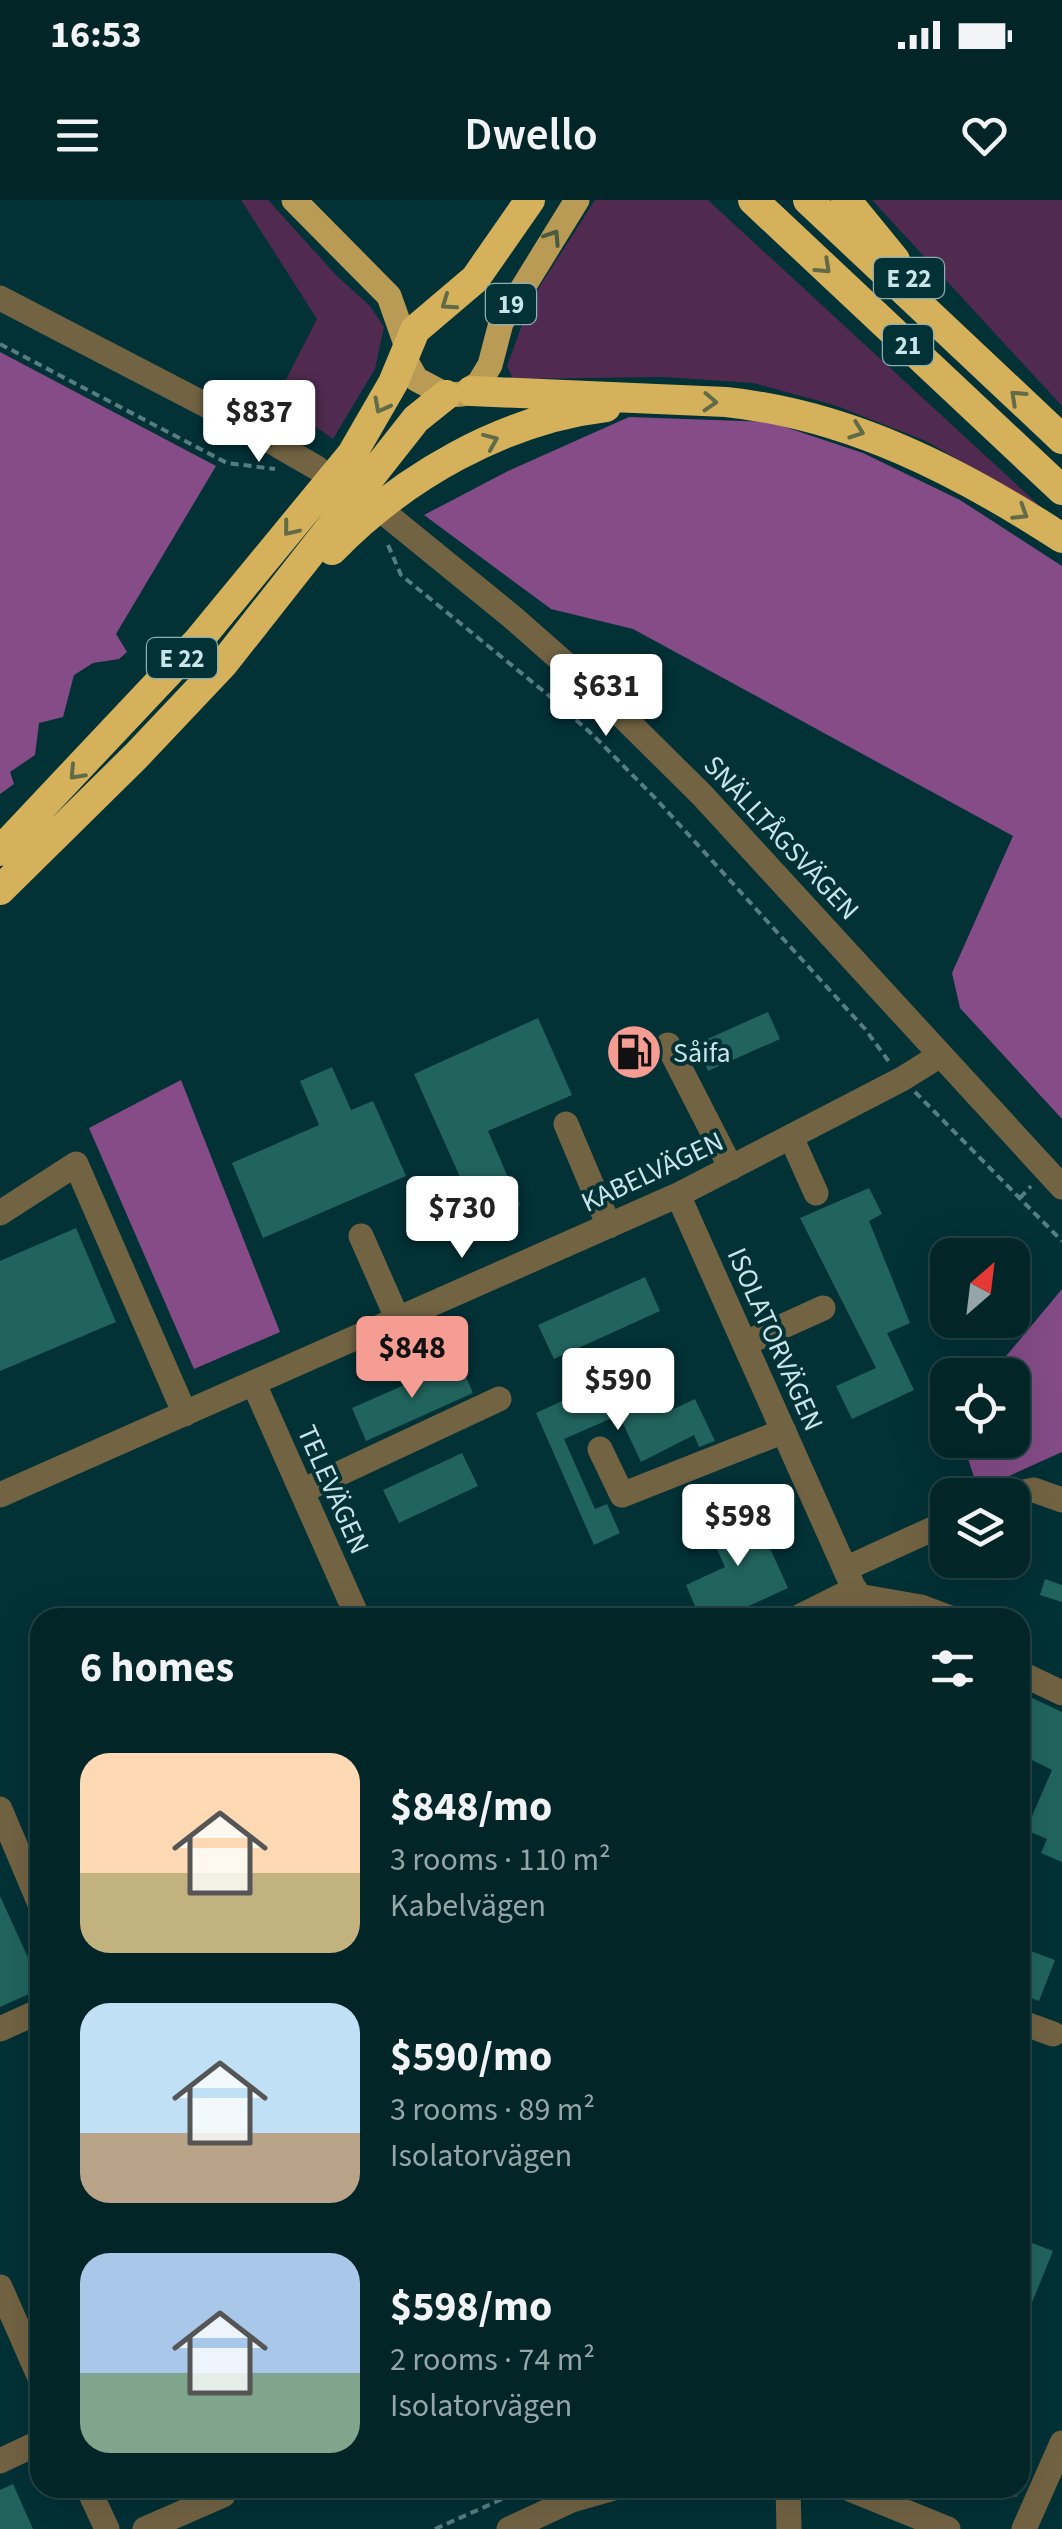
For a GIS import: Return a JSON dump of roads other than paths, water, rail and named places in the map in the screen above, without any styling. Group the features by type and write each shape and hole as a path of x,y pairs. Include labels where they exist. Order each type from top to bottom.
{"highway":[{"name":"E 22","path":"0,851 198,640 342,467 368,431 423,321 475,279 530,200"},
{"name":"21","path":"753,200 1062,490"},
{"name":"21","path":"808,200 973,355"},
{"name":"E 22","path":"846,200 973,355 1062,439"},
{"path":"458,393 656,401"},
{"name":"19","path":"223,664 416,419 458,393"},
{"name":"E 22","path":"0,890 136,756 348,534 405,487 444,463 508,434 590,409 656,401 763,406 854,429 965,480 1062,538"}],"main road":[{"path":"294,200 389,296 416,378 458,393"},
{"name":"19","path":"458,393 486,375 502,323 518,292 577,200"}],"street":[{"path":"0,298 242,424 317,468"},
{"name":"SNÄLLTÅGSVÄGEN","path":"387,515 511,616 702,795 1062,1187"},
{"path":"668,1045 731,1168"},
{"name":"KABELVÄGEN","path":"0,1495 678,1195 939,1056"},
{"path":"566,1124 609,1226"},
{"path":"791,1136 816,1193"},
{"path":"0,1213 76,1164 185,1414"},
{"name":"ISOLATORVÄGEN","path":"678,1195 856,1593"},
{"path":"361,1236 398,1320"},
{"path":"746,1344 824,1308"},
{"name":"TELEVÄGEN","path":"254,1384 354,1608"},
{"path":"302,1491 499,1399"},
{"path":"600,1449 622,1495 784,1430"},
{"path":"1030,1491 1062,1500"},
{"path":"821,1608 856,1593 930,1536"},
{"path":"856,1593 925,1608"},
{"path":"1030,1678 1062,1693"},
{"path":"0,1809 30,1880"},
{"path":"0,2028 30,2015"},
{"path":"1030,2026 1053,2034"},
{"path":"0,2287 30,2355"},
{"path":"1024,2529 1062,2443"},
{"path":"0,2461 30,2447"},
{"path":"93,2498 107,2529"},
{"path":"145,2529 216,2498"},
{"path":"508,2529 579,2498"},
{"path":"788,2498 789,2529"},
{"path":"871,2498 948,2529"}],"place":[{"name":"Såifa","path":"634,1052"}]}
